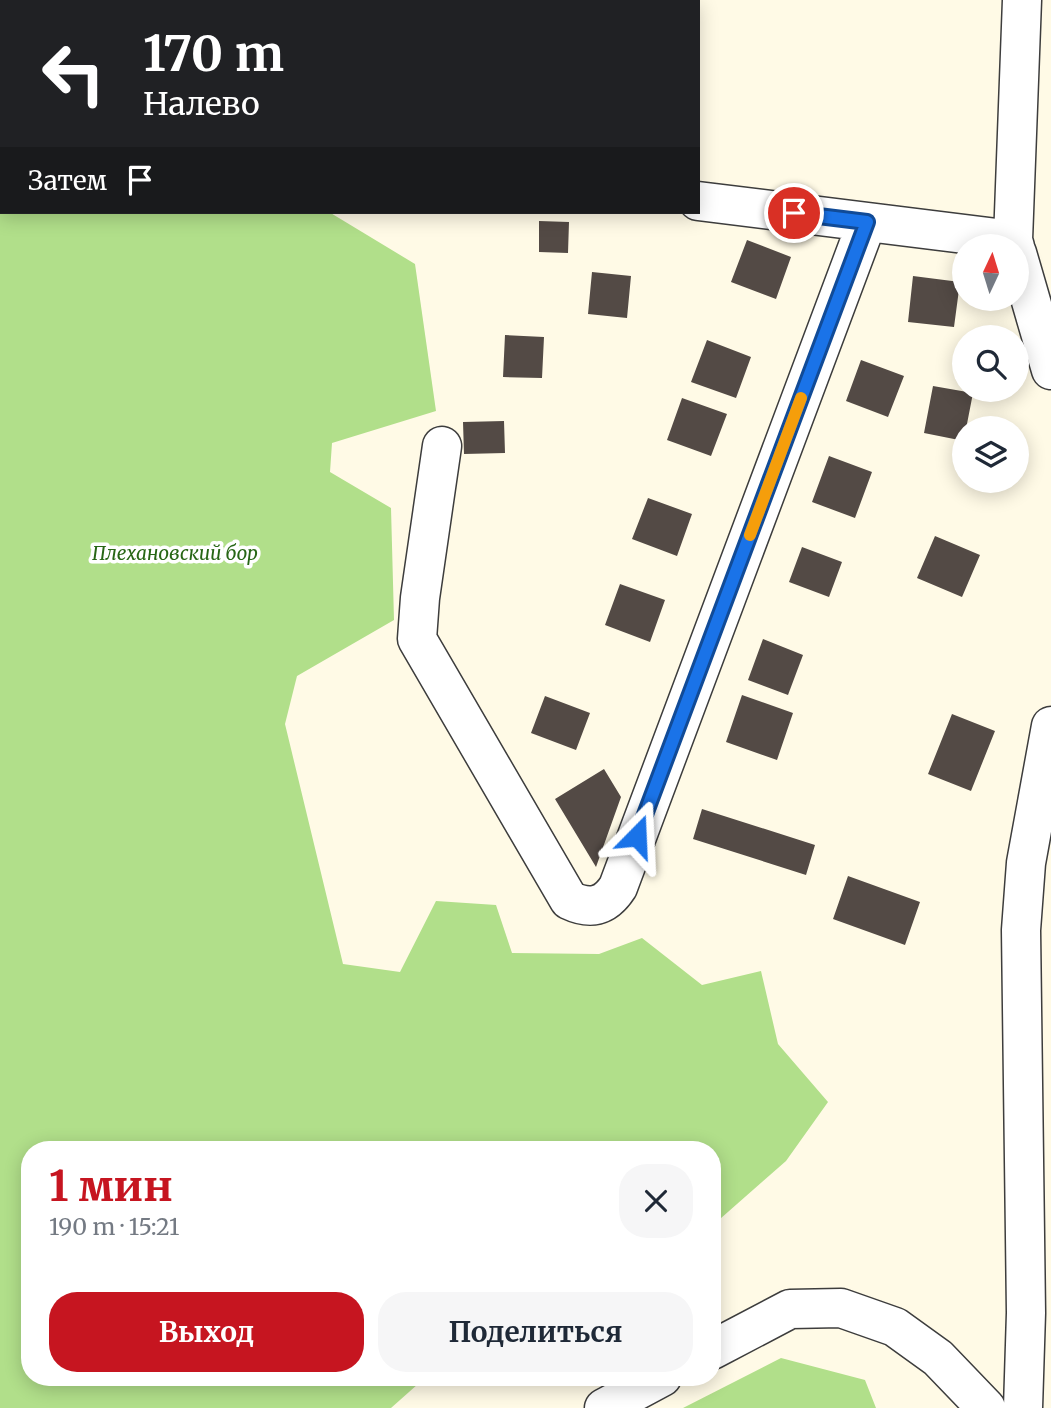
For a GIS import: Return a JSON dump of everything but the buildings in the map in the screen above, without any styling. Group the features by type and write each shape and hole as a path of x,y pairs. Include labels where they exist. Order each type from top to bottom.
{"street":[{"path":"1015,234 1022,0"},
{"path":"700,201 867,222 952,236"},
{"path":"442,446 416,639 569,900 583,907 598,906 611,899 618,887 867,222"},
{"path":"1029,294 1051,370"},
{"path":"1023,1408 1026,1312 1021,930 1026,863 1051,726"},
{"path":"721,1345 790,1309 841,1308 895,1327 938,1358 986,1408"},
{"path":"604,1408 645,1386"}],"green space":[{"name":"Плехановский бор","path":"0,214 332,214 415,264 436,411 332,443 330,472 391,508 394,620 297,676 285,724 343,964 400,972 436,901 496,905 512,953 599,954 642,938 702,985 761,971 778,1044 828,1102 786,1161 721,1218 721,1141 21,1141 21,1386 416,1386 391,1408 0,1408"},
{"path":"781,1358 865,1380 876,1408 683,1408"}],"slow traffic":[{"path":"750,535 801,398"}],"route":[{"path":"637,836 867,222 794,213"}]}
